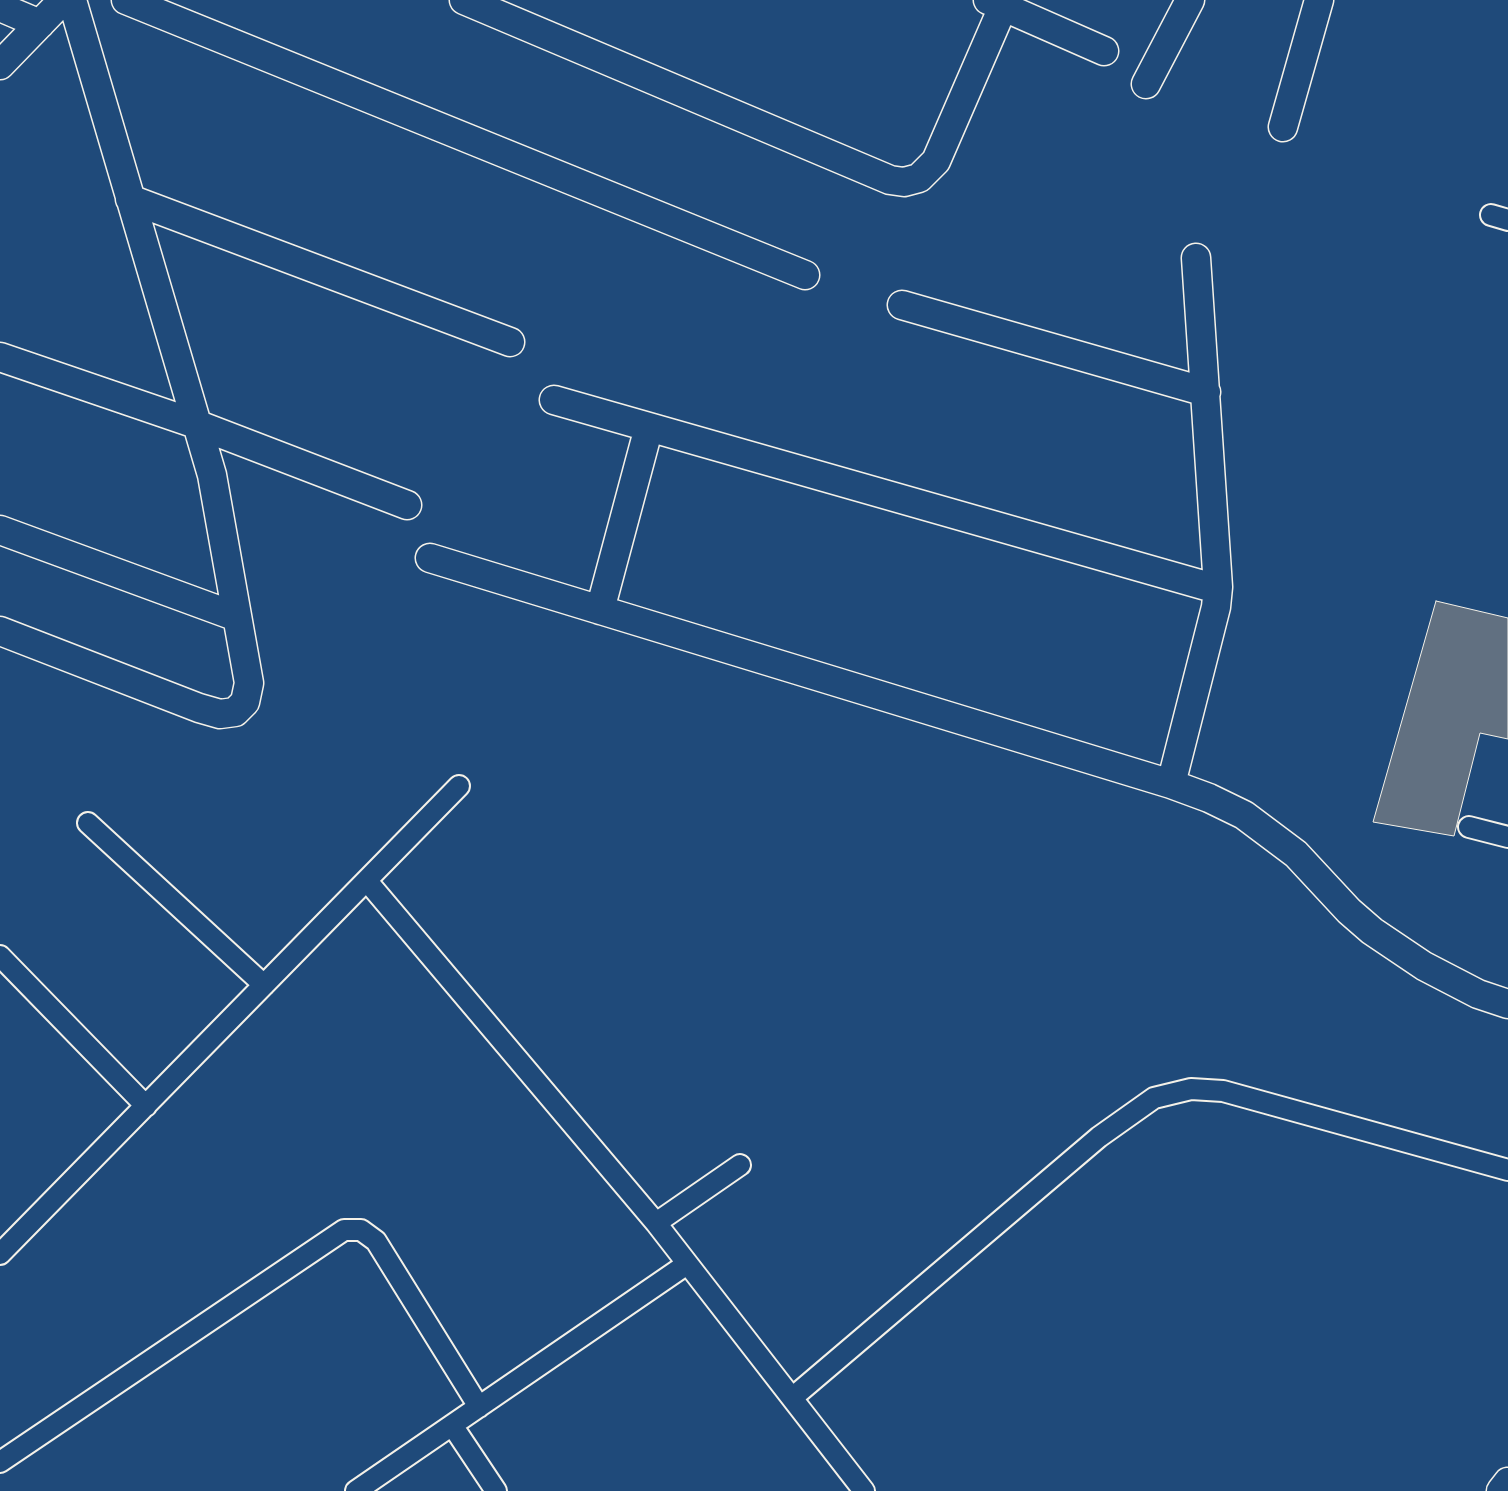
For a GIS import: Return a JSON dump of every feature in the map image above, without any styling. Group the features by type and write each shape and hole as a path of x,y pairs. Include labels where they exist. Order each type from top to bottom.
{"street":[{"path":"0,65 63,0"},
{"path":"0,631 199,708 220,714 235,712 245,702 249,683 212,475 72,0"},
{"path":"126,0 804,275"},
{"path":"464,0 890,180 904,182 919,178 936,161 999,2 1104,51"},
{"path":"1146,84 1190,0"},
{"path":"1283,127 1319,0"},
{"path":"0,6 40,24"},
{"path":"130,199 510,342"},
{"path":"1172,784 1216,607 1218,590 1218,566 1196,258"},
{"path":"902,305 1206,392"},
{"path":"0,357 196,424 407,505"},
{"path":"554,400 1218,590"},
{"path":"600,610 649,427"},
{"path":"0,530 237,616"},
{"path":"430,558 1172,784 1209,798 1244,815 1296,854 1348,911 1372,931 1424,966 1478,994 1508,1004"},
{"path":"1501,1491 1508,1482"}],"lane":[{"path":"0,1254 459,786"},
{"path":"88,824 264,986"},
{"path":"1468,827 1508,837"},
{"path":"367,881 656,1223 864,1491"},
{"path":"0,956 146,1106"},
{"path":"792,1398 1099,1137 1154,1098 1190,1089 1223,1091 1508,1170"},
{"path":"656,1223 740,1165"},
{"path":"0,1462 344,1230 361,1230 376,1241 479,1407"},
{"path":"356,1491 687,1264"},
{"path":"452,1425 496,1491"}],"building":[{"path":"1436,601 1508,618 1508,739 1480,733 1454,836 1373,822"}]}
